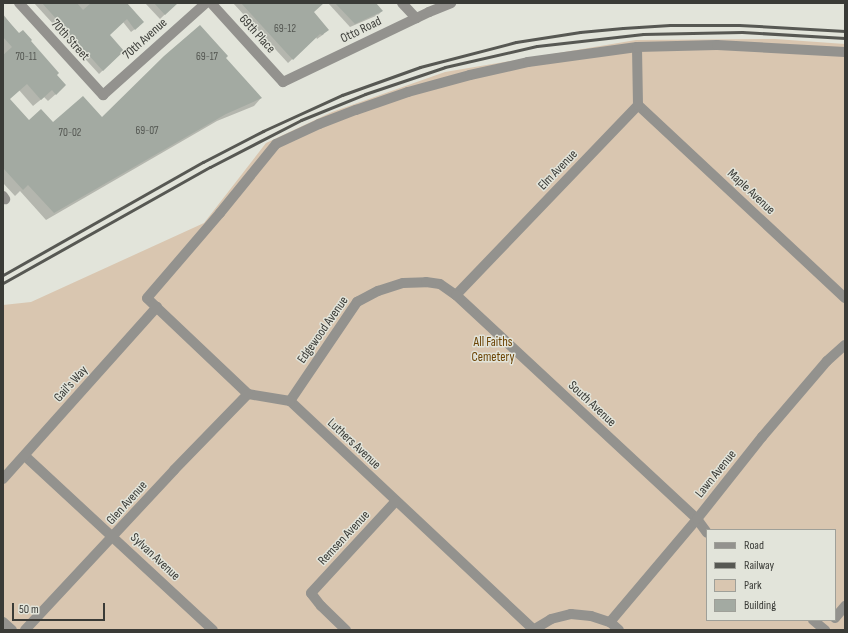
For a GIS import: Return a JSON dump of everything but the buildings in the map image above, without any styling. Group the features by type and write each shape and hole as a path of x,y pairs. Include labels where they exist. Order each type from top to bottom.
{"street":[{"name":"70th Street","path":"19,3 102,95"},
{"name":"70th Avenue","path":"102,95 206,3"},
{"name":"69th Place","path":"211,3 283,82"},
{"path":"402,3 416,18"},
{"name":"Otto Road","path":"283,82 416,18 451,3"},
{"path":"290,401 248,394 147,298 220,213 276,144 319,124 408,92 470,75 528,62 637,47 717,45 845,52"},
{"path":"637,47 638,105"},
{"name":"Elm Avenue","path":"456,295 638,105"},
{"name":"Maple Avenue","path":"638,105 845,298"},
{"name":"Edgewood Avenue","path":"290,401 357,302 378,291 403,283 426,282 440,284 456,295"},
{"name":"South Avenue","path":"456,295 697,520 706,532"},
{"name":"Gail's Way","path":"3,479 157,307"},
{"name":"Lawn Avenue","path":"610,622 697,520 762,437 828,361 845,344"},
{"name":"Glen Avenue","path":"25,630 174,470 248,394"},
{"name":"Luthers Avenue","path":"290,401 533,630"},
{"name":"Sylvan Avenue","path":"25,456 114,536 213,630"},
{"name":"Remsen Avenue","path":"346,630 321,606 311,593 396,501"},
{"path":"836,617 845,606"},
{"path":"533,630 551,619 571,614 591,616 610,622 619,630"},
{"path":"814,621 825,630 832,621"},
{"path":"3,622 12,630"}],"green space":[{"name":"All Faiths Cemetery","path":"775,39 845,44 845,630 3,630 3,305 31,302 204,223 266,143 332,112 445,72 636,40"}],"railway":[{"path":"3,275 203,162 263,131 342,95 420,67 516,42 580,32 623,28 670,25 739,25 845,31"},
{"path":"3,283 210,167 301,120 365,94 445,67 537,46 643,34 742,32 845,38"}]}
